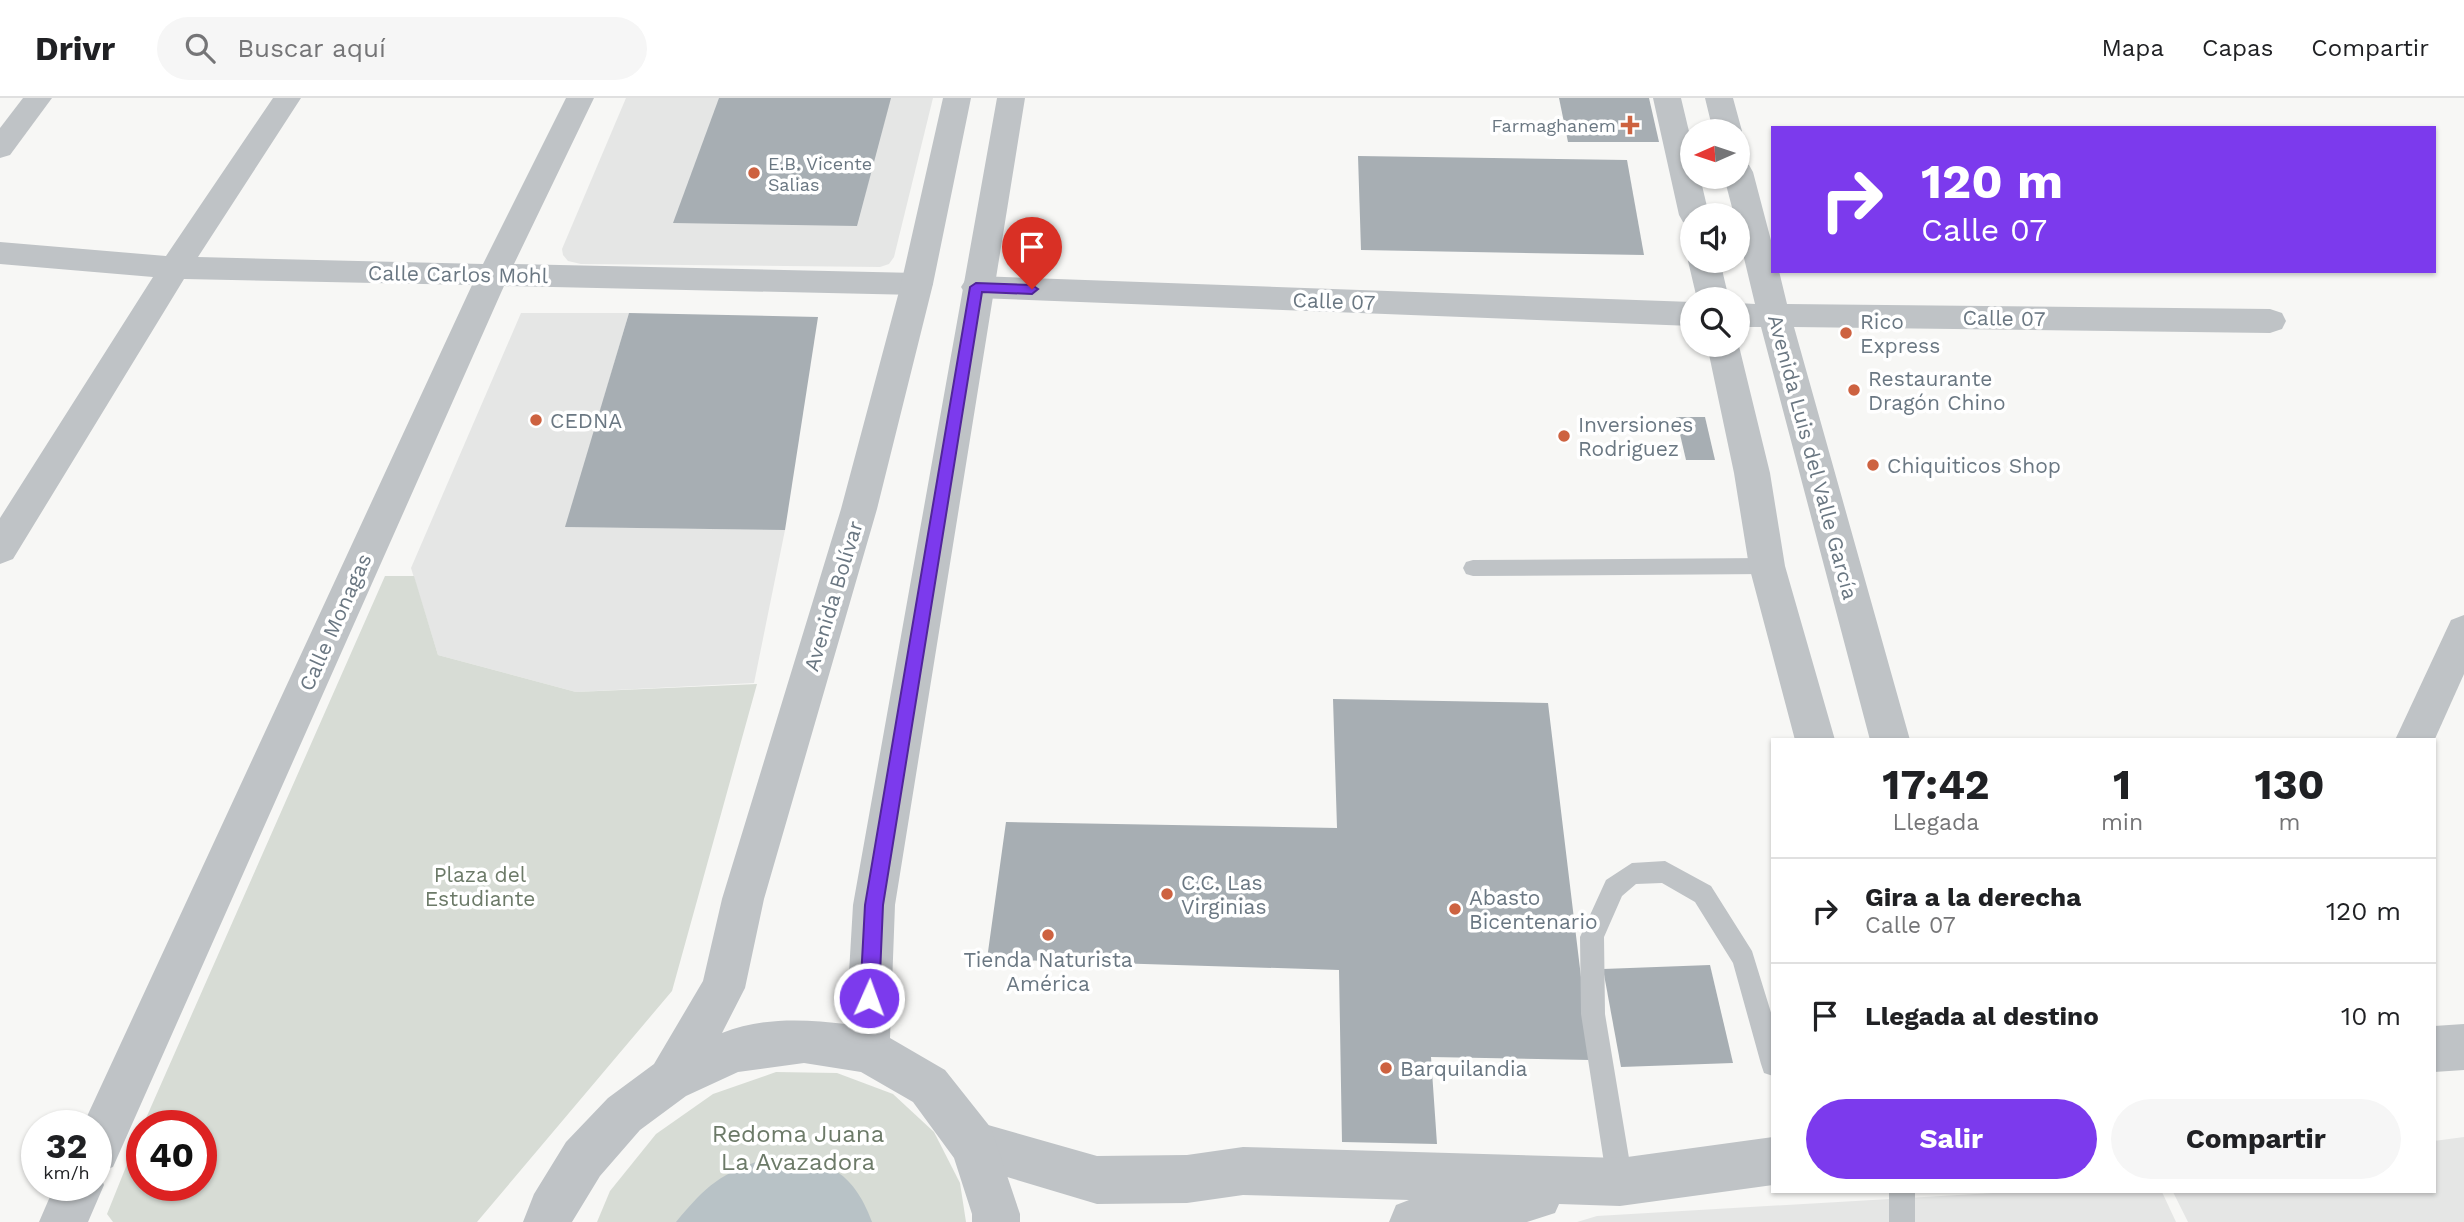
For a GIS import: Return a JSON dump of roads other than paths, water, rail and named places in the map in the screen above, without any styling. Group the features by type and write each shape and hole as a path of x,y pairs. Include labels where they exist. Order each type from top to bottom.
{"street":[{"path":"0,148 38,98"},
{"path":"0,549 175,268 286,98"},
{"name":"Calle Monagas","path":"112,1115 493,275 580,98"},
{"name":"Avenida Bolívar","path":"670,1080 723,988 743,899 859,509 917,284 957,98"},
{"path":"867,1050 874,905 976,287 1011,98"},
{"path":"1667,98 1691,203"},
{"path":"1719,98 1724,119"},
{"name":"Avenida Luis del Valle García","path":"1742,189 1889,738"},
{"name":"Calle Carlos Mohl","path":"0,253 175,268 917,284"},
{"name":"Calle 07","path":"976,287 1680,314"},
{"name":"Calle 07","path":"1750,315 2270,321"},
{"path":"1726,357 1752,474 1767,565 1814,738"},
{"path":"2416,738 2464,631"},
{"path":"544,1218 583,1159 615,1123 670,1080 736,1050 804,1041 867,1050 929,1086 974,1145 996,1214 996,1222"},
{"path":"2436,1049 2464,1047"},
{"path":"974,1145 1097,1180 1188,1179 1243,1171 1620,1181"},
{"path":"1413,1222 1437,1214 1620,1181 1771,1161"},
{"path":"63,1222 73,1201"}],"lane":[{"path":"1473,568 1767,565"},
{"path":"1620,1181 1593,1014 1591,937 1614,888 1632,874 1665,872 1703,894 1744,959 1771,1057"},
{"path":"1902,1193 1902,1222"}],"place":[{"name":"Farmaghanem","path":"1630,125"},
{"name":"E.B. Vicente Salias","path":"754,173"},
{"name":"Rico Express","path":"1846,333"},
{"name":"Restaurante Dragón Chino","path":"1854,390"},
{"name":"CEDNA","path":"536,420"},
{"name":"Inversiones Rodriguez","path":"1564,436"},
{"name":"Chiquiticos Shop","path":"1873,465"},
{"name":"C.C. Las Virginias","path":"1167,894"},
{"name":"Abasto Bicentenario","path":"1455,909"},
{"name":"Tienda Naturista América","path":"1048,935"},
{"name":"Barquilandia","path":"1386,1068"}],"park label":[{"name":"Plaza del Estudiante","path":"480,886"},
{"name":"Redoma Juana La Avazadora","path":"798,1148"}]}
